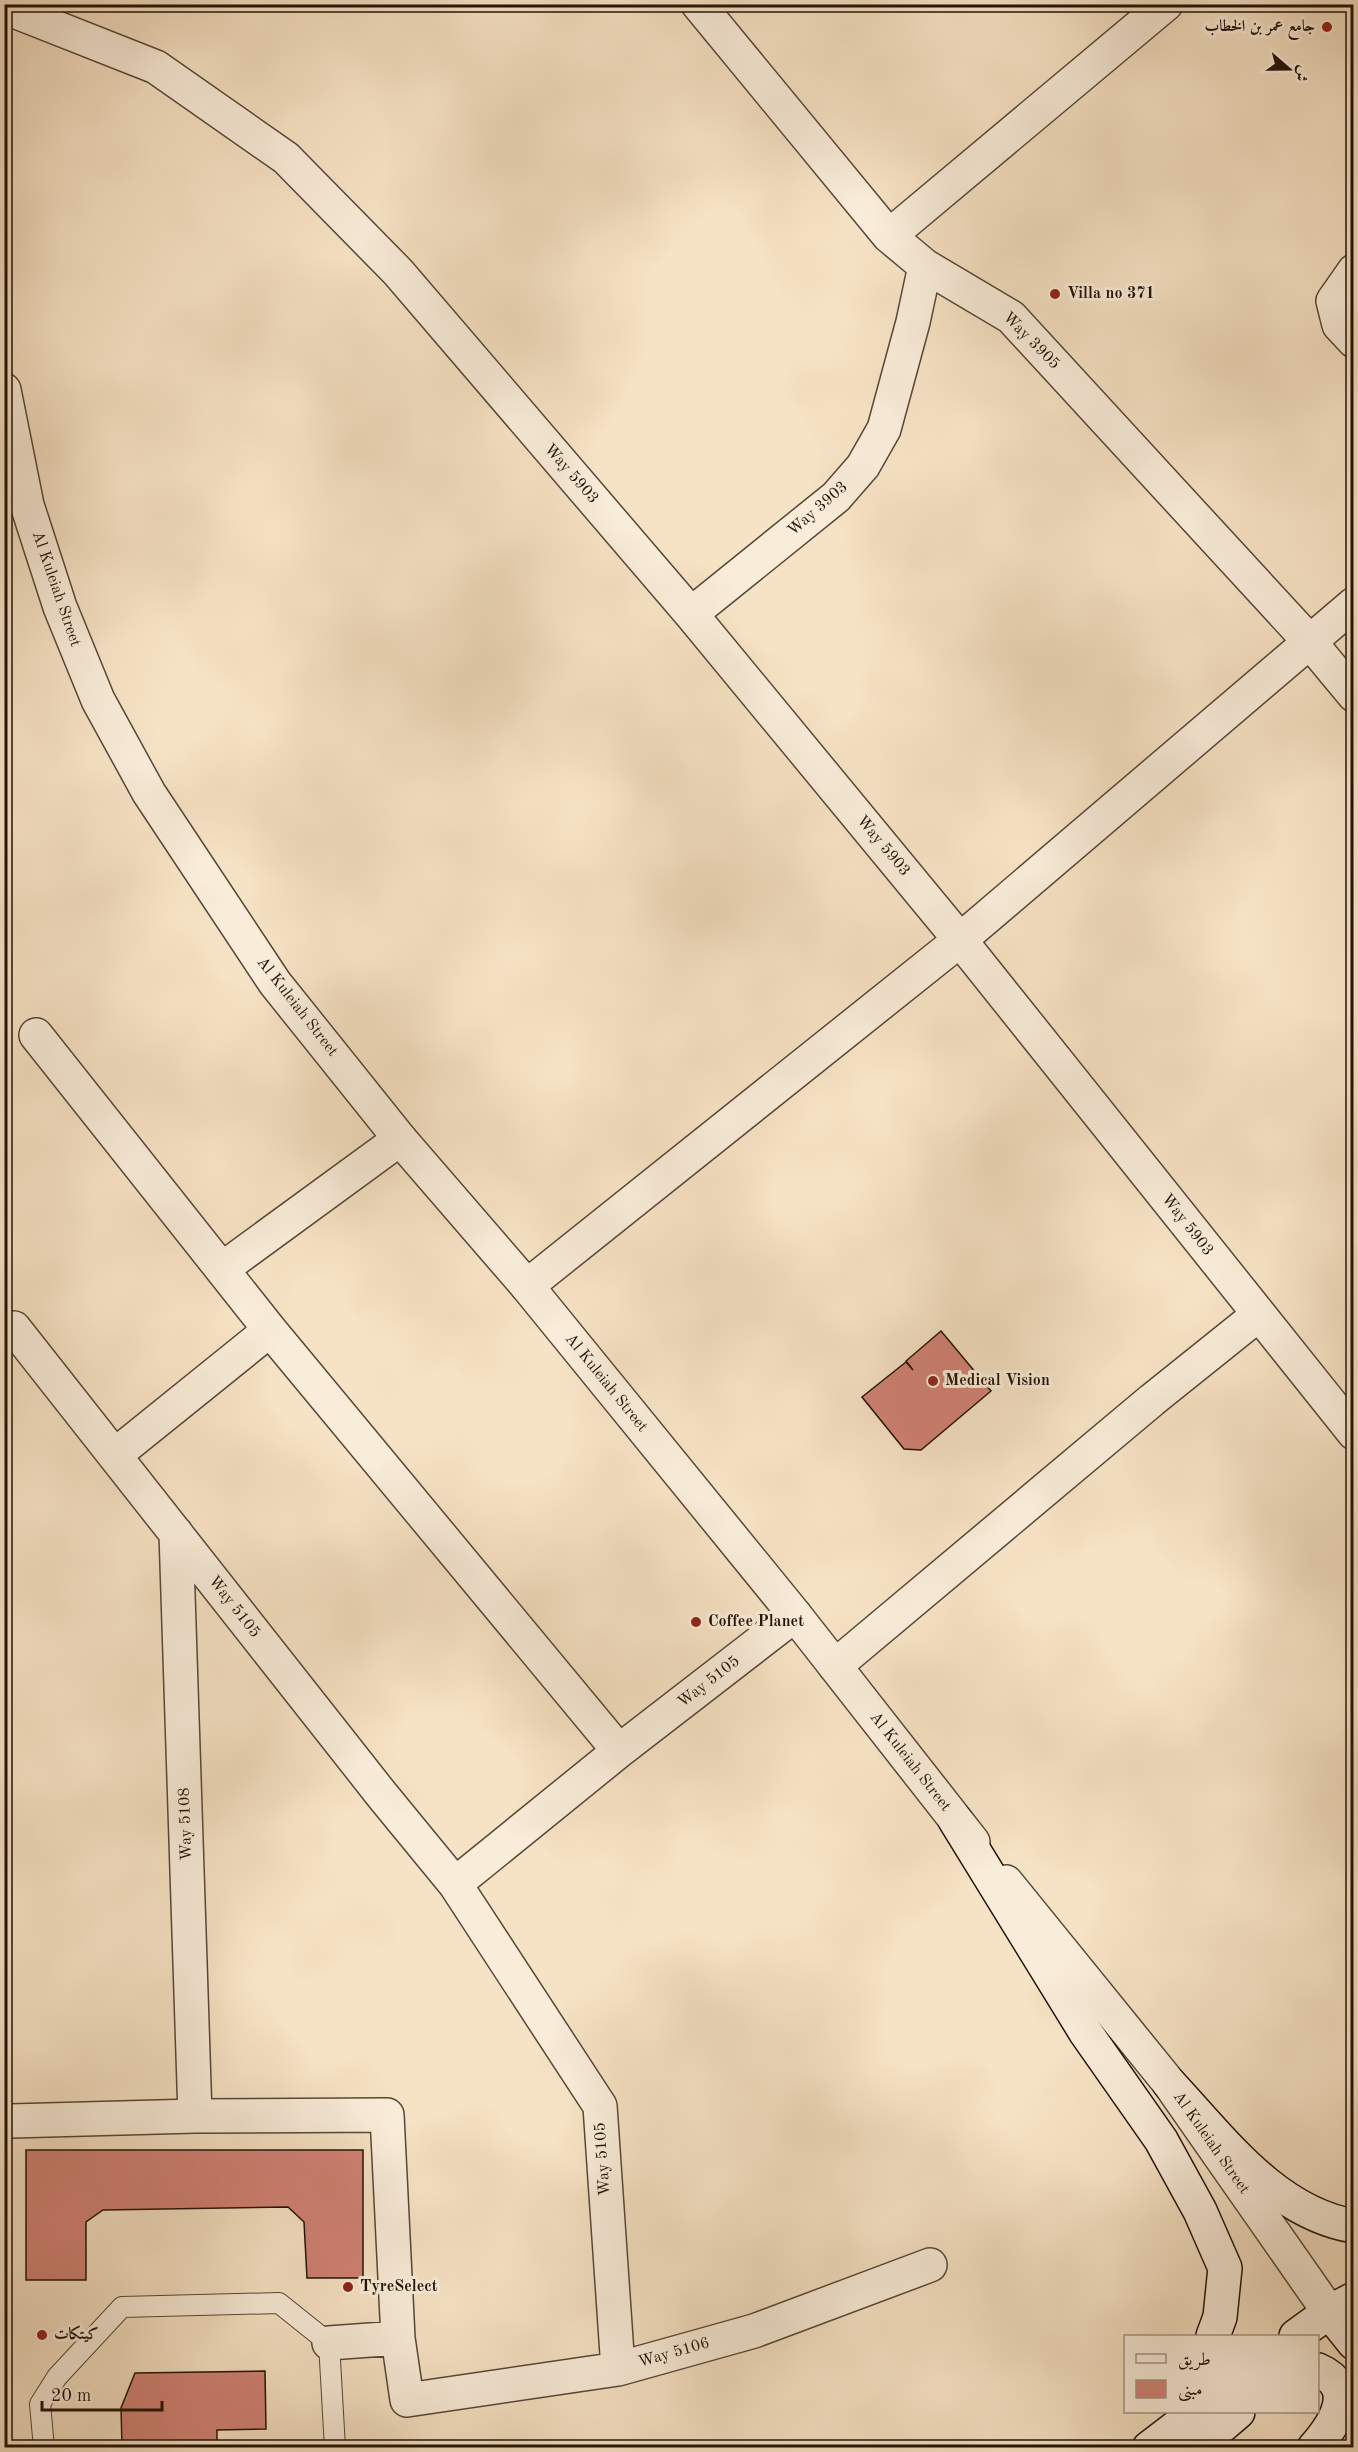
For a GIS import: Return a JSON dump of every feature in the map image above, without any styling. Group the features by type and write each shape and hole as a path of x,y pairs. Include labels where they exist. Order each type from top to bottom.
{"street":[{"name":"Way 3905","path":"698,4 889,236 925,266 1011,317 1310,642 1353,695"},
{"path":"889,236 1166,4"},
{"name":"Way 5903","path":"4,7 156,67 286,158 398,272 691,614 960,940 1353,1432"},
{"name":"Way 3903","path":"691,614 836,497 863,466 884,429 913,322 925,266"},
{"path":"1353,271 1333,300 1339,325 1353,341"},
{"name":"Al Kuleiah Street","path":"4,390 27,505 60,607 98,700 149,793 275,983 400,1139 527,1286 795,1615 955,1820 1169,2083 1341,2306 1353,2343"},
{"path":"527,1286 960,940 1353,604"},
{"path":"36,1035 270,1330 620,1751"},
{"path":"222,1269 400,1139"},
{"path":"835,1665 1152,1400 1258,1315"},
{"name":"Way 5105","path":"14,1328 382,1795 455,1884 600,2106 618,2369"},
{"path":"115,1455 270,1330"},
{"name":"Way 5108","path":"176,1533 195,2116"},
{"name":"Way 5105","path":"455,1884 620,1751 795,1615"},
{"path":"955,1820 1086,2033 1161,2140 1200,2211 1225,2268 1220,2317 1214,2335"},
{"path":"1169,2083 1261,2181 1298,2206 1342,2224 1353,2226"},
{"path":"11,2121 195,2116 387,2115 398,2338 329,2343"},
{"name":"Way 5106","path":"398,2338 407,2400 618,2369 754,2331 930,2265"},
{"path":"1299,2335 1341,2306"},
{"path":"1314,2448 1336,2423 1345,2405 1341,2386 1330,2374 1319,2371"},
{"path":"1127,2448 1157,2413"},
{"path":"1149,2448 1195,2413"},
{"path":"1190,2448 1237,2413"},
{"path":"1339,2448 1353,2439"}],"lane":[{"path":"44,2448 40,2404 57,2377 122,2307 279,2303 329,2343 335,2448"}],"building":[{"name":"Medical Vision","path":"941,1331 991,1391 921,1450 904,1449 862,1397 906,1362 913,1370 906,1361"},
{"path":"26,2150 363,2150 363,2278 307,2278 304,2222 288,2207 103,2210 86,2222 86,2280 26,2280"},
{"path":"265,2371 266,2429 217,2430 217,2444 122,2446 121,2408 135,2373"}],"place":[{"name":"جامع عمر بن الخطاب","path":"1327,27"},
{"name":"Villa no 371","path":"1055,294"},
{"name":"Medical Vision","path":"933,1381"},
{"name":"Coffee Planet","path":"696,1622"},
{"name":"TyreSelect","path":"348,2287"},
{"name":"كيتكات","path":"42,2335"}]}
